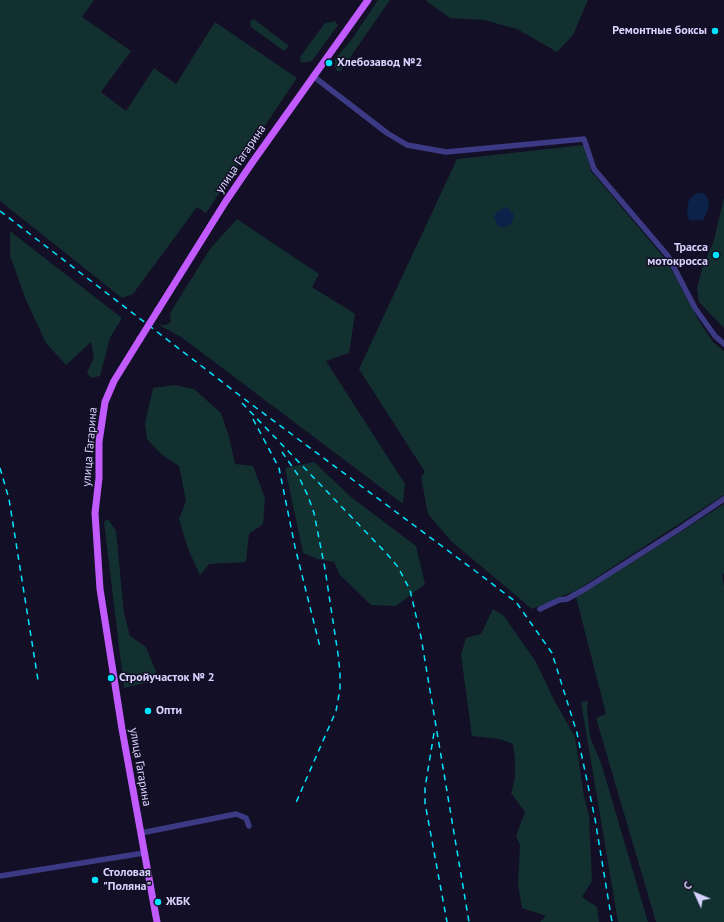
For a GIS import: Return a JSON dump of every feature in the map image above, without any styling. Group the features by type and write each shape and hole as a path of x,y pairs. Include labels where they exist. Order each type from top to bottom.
{"main road":[{"name":"улица Гагарина","path":"157,922 100,589 95,513 99,478 99,442 105,402 114,381 226,201 368,0"}],"street":[{"path":"313,76 387,133 406,145 446,152 584,139 594,169 668,256 695,308 715,336 724,344"},
{"path":"540,609 559,600 567,599 579,592 672,534 724,499"},
{"path":"141,833 236,814 246,818 250,826"},
{"path":"0,876 144,853"}],"green space":[{"path":"0,0 94,0 82,17 131,51 101,92 126,111 154,68 176,84 215,22 297,78 206,213 197,207 133,294 122,298 0,201"},
{"path":"378,0 390,0 341,71 337,71 335,67 335,59 352,39"},
{"path":"425,0 588,0 573,35 557,52 517,29 484,20 450,18"},
{"path":"254,19 289,46 284,51 251,27 250,21"},
{"path":"335,21 338,25 312,61 301,63 300,57 325,23"},
{"path":"584,145 591,171 667,261 699,321 713,342 724,351 724,495 577,590 532,609 451,541 428,514 421,477 425,472 359,369 457,159"},
{"name":"Трасса мотокросса","path":"724,197 724,328 699,302 697,288 702,269 714,240"},
{"path":"237,219 319,274 312,287 355,314 349,353 326,361 405,484 403,504 181,337 159,325 166,325 171,322 170,313 210,249"},
{"path":"10,231 122,318 110,338 100,376 91,378 87,372 94,358 91,342 66,365 46,343 26,300 10,256"},
{"path":"174,385 194,389 221,413 229,437 235,464 253,466 265,498 263,524 249,534 246,562 209,564 200,575 188,549 179,519 186,501 179,466 161,454 147,439 145,424 153,388"},
{"path":"314,462 351,497 416,546 425,584 396,606 371,605 340,575 334,562 317,559 303,553 285,468"},
{"path":"724,504 724,573 722,575 724,586 724,922 656,922 596,718 606,714 576,597"},
{"path":"108,519 116,531 124,613 130,636 146,647 156,672 153,681 124,688 104,522"},
{"path":"493,609 504,616 536,662 553,698 575,737 584,796 589,815 592,881 582,897 597,907 599,922 540,922 546,916 522,908 518,884 520,845 516,836 525,812 511,793 515,778 513,744 499,739 472,736 461,655 466,638 481,634"},
{"path":"588,701 587,710 590,737 601,763 648,922 618,922 581,702"}],"water":[{"path":"697,193 704,193 709,201 708,210 703,220 689,220 687,212 689,199"},
{"path":"507,207 514,215 511,224 502,228 498,226 494,217 495,214"}],"railway":[{"path":"0,211 247,401 516,602 552,653 577,733 595,819 612,922"},
{"path":"242,403 387,554 398,567 410,590 421,637 469,922"},
{"path":"253,419 279,468 295,547 320,647"},
{"path":"282,452 298,475 314,513 325,569 340,672 340,689 336,711 295,805"},
{"path":"0,468 9,499 38,680"},
{"path":"434,733 425,788 425,803 447,922"}],"place":[{"name":"Ремонтные боксы","path":"715,31"},
{"name":"Хлебозавод №2","path":"329,63"},
{"name":"Трасса мотокросса","path":"716,255"},
{"name":"Стройучасток № 2","path":"111,678"},
{"name":"Опти","path":"148,711"},
{"name":"Столовая \"Поляна\"","path":"95,880"},
{"name":"ЖБК","path":"158,902"}]}
